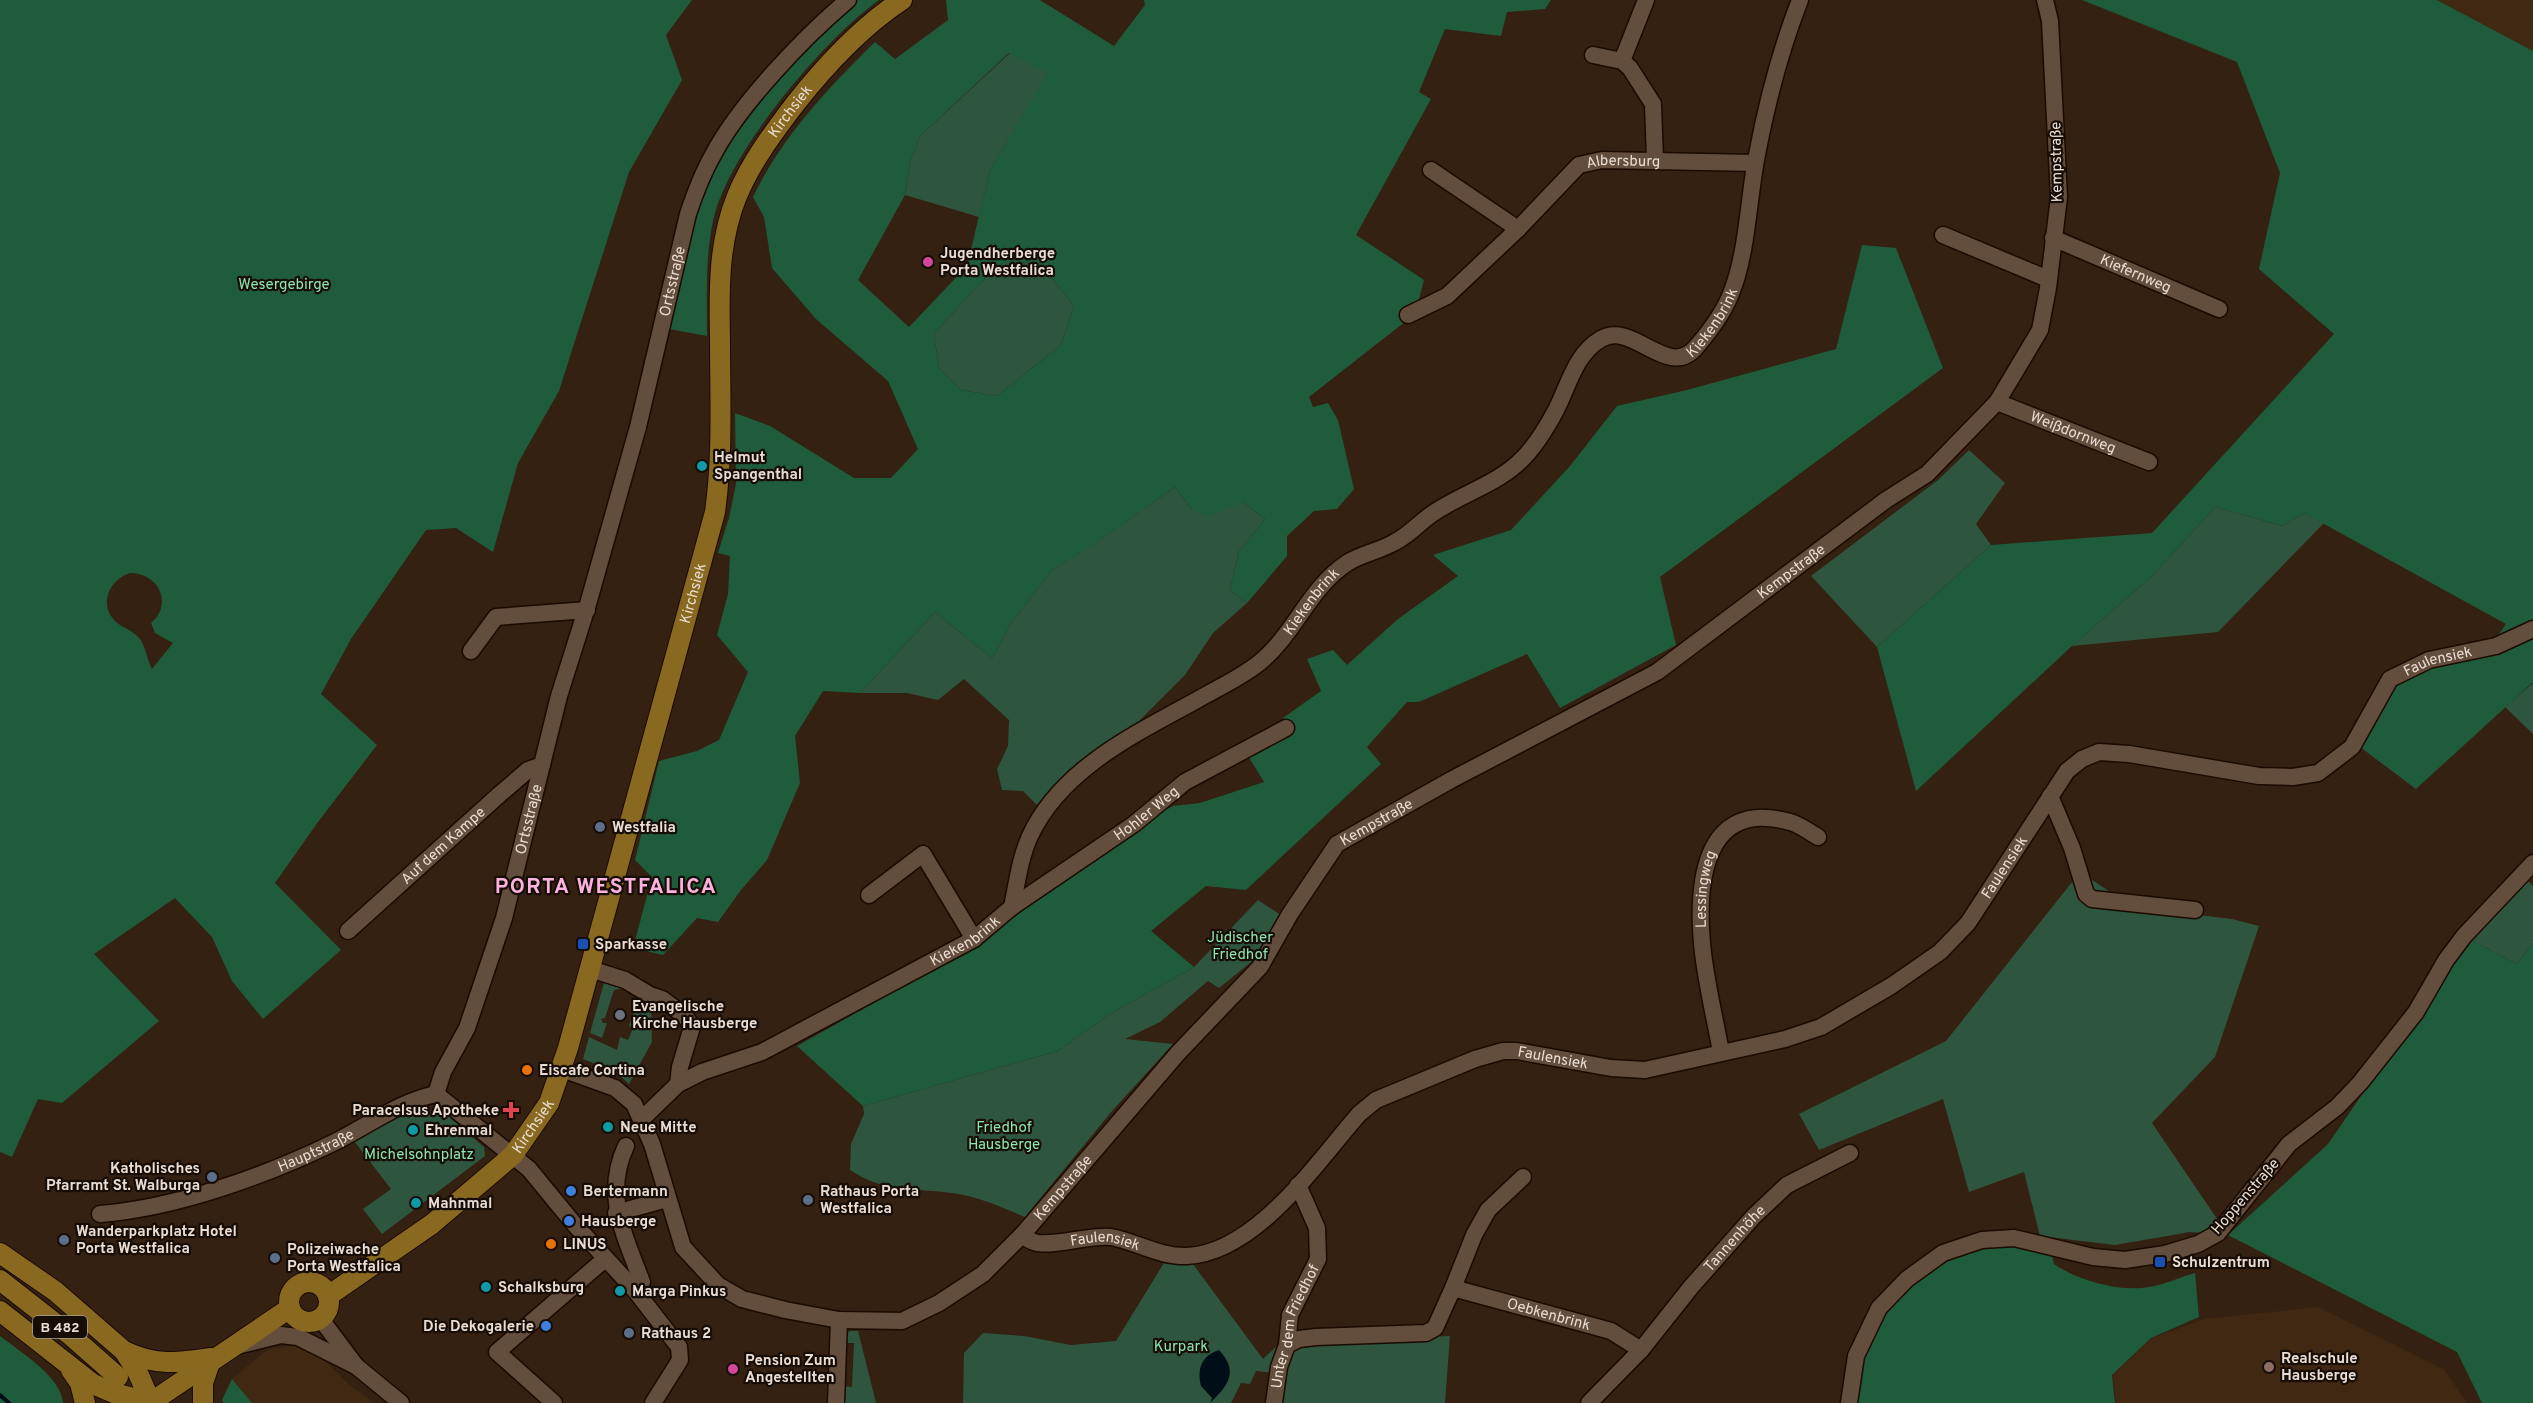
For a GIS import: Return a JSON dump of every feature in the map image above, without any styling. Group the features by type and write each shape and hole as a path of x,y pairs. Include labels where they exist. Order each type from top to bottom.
{"main road":[{"name":"Kirchsiek","path":"325,1291 432,1224 461,1200 513,1155 549,1103 562,1069 715,512 721,448 719,287 724,243 732,208 758,155 802,95 864,29 902,0"},
{"path":"0,1253 55,1291 124,1351 138,1373 151,1403"},
{"name":"B 482","path":"0,1280 69,1334 118,1377"},
{"path":"310,1282 325,1291 328,1309 320,1318 315,1321 302,1321 292,1313 290,1294 299,1285 310,1282"},
{"path":"151,1403 290,1308"},
{"path":"0,1311 70,1368 105,1390 151,1403"},
{"path":"124,1351 162,1363 219,1356"},
{"path":"202,1403 203,1383 219,1356"},
{"path":"70,1368 80,1383 85,1403"}],"street":[{"name":"Ortsstraße","path":"436,1094 443,1072 467,1028 504,918 559,696 638,427 688,213 697,185 714,153 737,118 801,46 848,0"},
{"path":"1622,62 1646,0"},
{"name":"Kiekenbrink","path":"642,1119 678,1084 702,1072 762,1052 975,939 1012,907 1029,838 1061,788 1125,741 1232,681 1260,662 1280,642 1333,573 1349,561 1393,544 1431,514 1502,477 1522,460 1540,438 1556,411 1576,365 1591,346 1611,334 1624,336 1665,357 1685,356 1695,350 1729,300 1737,275 1762,126 1800,0"},
{"name":"Kempstraße","path":"562,1069 615,1088 634,1104 652,1144 683,1247 718,1285 742,1299 839,1320 902,1321 939,1303 983,1274 1022,1235 1178,1053 1260,968 1290,914 1337,844 1461,775 1657,672 1886,500 1927,474 1997,402 2040,330 2059,198 2050,21 2045,0"},
{"path":"1593,55 1622,62 1630,68 1653,104 1655,160"},
{"name":"Albersburg","path":"1408,315 1447,296 1518,229 1579,165 1602,160 1755,163"},
{"path":"1431,170 1518,229"},
{"path":"1943,235 2048,279"},
{"name":"Kiefernweg","path":"2053,238 2219,309"},
{"name":"Weißdornweg","path":"1997,402 2149,462"},
{"path":"471,651 496,617 586,610"},
{"name":"Faulensiek","path":"1022,1235 1035,1243 1110,1237 1154,1252 1186,1256 1212,1251 1250,1231 1273,1212 1359,1114 1376,1100 1474,1059 1503,1051 1517,1051 1611,1068 1644,1070 1671,1066 1721,1052 1785,1039 1821,1027 1891,986 1940,952 1968,924 2067,771 2082,759 2099,752 2129,754 2259,776 2293,777 2318,773 2352,747 2390,679 2429,660 2496,645 2533,629"},
{"name":"Hohler Weg","path":"1012,907 1134,824 1185,782 1286,728"},
{"name":"Auf dem Kampe","path":"348,931 528,770 542,765"},
{"path":"2050,796 2072,848 2086,894 2092,899 2195,910"},
{"name":"Lessingweg","path":"1721,1052 1703,952 1701,917 1704,873 1712,847 1728,826 1741,820 1760,817 1791,822 1818,837"},
{"path":"869,895 923,854 975,939"},
{"name":"Hoppenstraße","path":"1849,1403 1857,1356 1879,1308 1908,1279 1943,1253 1982,1240 2014,1238 2093,1257 2125,1260 2165,1254 2198,1244 2218,1233 2289,1143 2337,1107 2360,1083 2416,1012 2446,960 2464,936 2533,863"},
{"path":"590,969 625,980 650,995 662,999 686,1017 692,1027 680,1067 678,1084"},
{"path":"436,1094 529,1169 605,1259 634,1289 679,1347 680,1360 653,1403"},
{"name":"Hauptstraße","path":"100,1214 149,1207 261,1176 334,1143 408,1102 436,1094"},
{"path":"626,1146 618,1170 616,1213 642,1282 634,1289"},
{"name":"Tannenhöhe","path":"1589,1403 1641,1350 1691,1287 1753,1217 1787,1185 1850,1153"},
{"path":"1287,1345 1299,1339 1316,1337 1426,1333 1435,1328 1474,1235 1488,1210 1522,1177"},
{"name":"Unter dem Friedhof","path":"1274,1403 1279,1367 1287,1345 1290,1315 1318,1259 1317,1228 1298,1185"},
{"path":"616,1213 667,1199"},
{"path":"554,1403 498,1352 605,1259"},
{"name":"Oebkenbrink","path":"1453,1288 1611,1331 1641,1350"},
{"path":"320,1318 356,1366"},
{"path":"836,1403 839,1320"},
{"path":"219,1356 288,1335 304,1339 356,1366 401,1403"}],"shaded area":[{"path":"2437,0 2533,0 2533,51"},
{"path":"2318,1307 2445,1370 2467,1403 2116,1403 2113,1375 2152,1338 2204,1319"},
{"path":"292,1345 303,1347 326,1362 348,1384 375,1403 252,1403 232,1379 267,1350"},
{"path":"1219,1350 1229,1365 1229,1379 1222,1391 1210,1403 1212,1398 1201,1386 1200,1369 1208,1356"}],"green space":[{"name":"Wesergebirge","path":"0,0 692,0 666,35 682,80 629,172 559,391 518,463 493,552 456,528 426,530 351,639 321,694 377,745 275,883 341,950 263,1019 232,981 212,937 175,898 94,954 159,1021 62,1103 38,1099 12,1157 0,1152","holes":["130,573 148,578 160,590 161,607 151,623 155,633 173,643 152,669 139,638 116,622 111,615 107,601 108,594 116,581"]},
{"path":"855,0 879,0 831,42 780,100 737,164 722,194 713,221 709,250 707,336 669,329 682,260 710,169 755,101"},
{"path":"946,0 1040,0 1114,46 1145,5 1144,0 1551,0 1545,9 1507,12 1501,36 1445,29 1419,92 1431,99 1356,235 1424,280 1415,314 1309,397 1313,407 1328,403 1338,420 1354,489 1337,509 1314,511 1287,536 1287,556 1247,603 1230,590 1239,551 1265,519 1243,502 1207,517 1193,511 1175,487 1093,545 1052,570 1012,622 992,658 935,612 860,693 823,691 795,736 800,783 767,860 718,922 697,918 663,955 633,948 652,877 635,860 659,761 697,751 719,740 748,672 717,635 728,594 730,556 718,553 729,518 736,484 735,413 770,426 854,478 891,478 918,449 888,381 816,319 772,268 764,217 753,197 777,154 792,134 840,77 875,42 895,59 948,20","holes":["1009,53 1047,73 990,170 967,266 909,327 858,280 905,195 910,163 920,136","1039,262 1074,306 1061,345 997,396 961,390 939,368 934,334 976,287 1003,263"]},
{"path":"2082,0 2437,0 2533,51 2533,682 2416,789 2360,747 2389,686 2497,637 2506,624 2304,513 2283,526 2215,507 2153,575 2072,646 1916,791 1877,647 1991,545 2152,533 2334,334 2259,269 2280,173 2237,62"},
{"path":"1010,53 1048,73 990,170 979,217 905,195 910,163 920,136"},
{"path":"1862,245 1896,248 1943,368 1660,577 1676,645 1560,708 1527,654 1419,702 1407,702 1367,747 1381,764 1246,890 1206,886 1151,931 1194,967 1110,1014 1058,1051 863,1106 797,1046 970,949 1039,895 1158,814 1173,806 1200,803 1264,782 1247,754 1289,732 1283,718 1321,691 1307,659 1333,650 1347,665 1398,619 1458,576 1433,555 1511,530 1570,466 1617,406 1687,390 1836,349"},
{"path":"1039,262 1074,306 1061,345 997,396 961,390 939,368 934,334 976,287 1003,263"},
{"path":"1969,450 2005,483 1976,524 1991,545 1877,647 1811,576 1938,480"},
{"path":"1175,487 1193,511 1243,502 1265,519 1239,551 1230,590 1247,603 1213,633 1185,675 1123,737 1063,777 1037,805 1023,791 1002,790 997,769 1008,746 1009,720 964,679 938,700 907,693 860,693 935,612 992,658 1012,622 1052,570 1094,544"},
{"path":"2215,507 2283,526 2304,513 2324,523 2218,632 2072,646 2153,575"},
{"path":"2533,683 2533,734 2505,707"},
{"path":"2080,872 2133,907 2232,919 2259,926 2215,1057 2152,1123 2228,1235 2190,1232 2115,1245 2040,1236 2024,1172 1969,1192 1943,1099 1819,1150 1799,1114 1946,1041"},
{"path":"2525,878 2533,886 2533,943 2517,964 2469,939"},
{"name":"Friedhof Hausberge","path":"1258,900 1281,915 1255,959 1219,988 1208,981 1160,1022 1125,1039 1173,1044 1112,1111 1025,1217 967,1196 890,1187 864,1178 850,1170 851,1144 864,1114 863,1106 1058,1051 1110,1014 1194,967"},
{"path":"2469,939 2517,964 2533,943 2533,1403 2482,1403 2457,1352 2228,1235 2328,1144"},
{"path":"605,979 623,988 614,990 605,1018 601,1019 603,1023 607,1023 602,1038 590,1033"},
{"path":"646,1002 651,1003 652,1042 629,1084 616,1072 583,1059 589,1037 617,1050 620,1037 628,1040 633,1028 629,1026 635,1008 642,1011"},
{"name":"Michelsohnplatz","path":"423,1110 448,1116 484,1147 485,1156 382,1234 363,1209 391,1189 354,1141 394,1119"},
{"path":"1982,1243 2016,1243 2051,1252 2054,1264 2064,1270 2100,1284 2125,1288 2160,1285 2195,1273 2199,1317 2151,1338 2112,1375 2115,1403 1852,1403 1860,1355 1880,1313 1943,1256"},
{"name":"Kurpark","path":"1167,1258 1190,1260 1263,1359 1279,1344 1274,1373 1256,1371 1250,1384 1241,1383 1231,1403 963,1403 964,1353 983,1333 1024,1336 1071,1345 1116,1341"},
{"path":"858,1331 876,1403 842,1403 841,1386 852,1387 854,1343 844,1343 844,1334"},
{"path":"0,1336 48,1374 61,1393 63,1403 0,1403"},
{"path":"1450,1336 1445,1403 1279,1403 1288,1361 1293,1352 1317,1341"},
{"path":"232,1379 252,1403 223,1403 222,1400"}],"waterway":[{"path":"0,1395 9,1403"}],"place":[{"name":"Jugendherberge Porta Westfalica","path":"928,262"},
{"name":"Helmut Spangenthal","path":"702,466"},
{"name":"Westfalia","path":"600,827"},
{"name":"Sparkasse","path":"583,944"},
{"name":"Evangelische Kirche Hausberge","path":"620,1015"},
{"name":"Eiscafe Cortina","path":"527,1070"},
{"name":"Paracelsus Apotheke","path":"511,1110"},
{"name":"Neue Mitte","path":"608,1127"},
{"name":"Ehrenmal","path":"413,1130"},
{"name":"Katholisches Pfarramt St. Walburga","path":"212,1177"},
{"name":"Bertermann","path":"571,1191"},
{"name":"Rathaus Porta Westfalica","path":"808,1200"},
{"name":"Mahnmal","path":"416,1203"},
{"name":"Hausberge","path":"569,1221"},
{"name":"Wanderparkplatz Hotel Porta Westfalica","path":"64,1240"},
{"name":"LINUS","path":"551,1244"},
{"name":"Polizeiwache Porta Westfalica","path":"275,1258"},
{"name":"Schulzentrum","path":"2160,1262"},
{"name":"Schalksburg","path":"486,1287"},
{"name":"Marga Pinkus","path":"620,1291"},
{"name":"Die Dekogalerie","path":"546,1326"},
{"name":"Rathaus 2","path":"629,1333"},
{"name":"Realschule Hausberge","path":"2269,1367"},
{"name":"Pension Zum Angestellten","path":"733,1369"}],"district":[{"name":"PORTA WESTFALICA","path":"606,886"}],"park label":[{"name":"Jüdischer Friedhof","path":"1240,946"}]}
